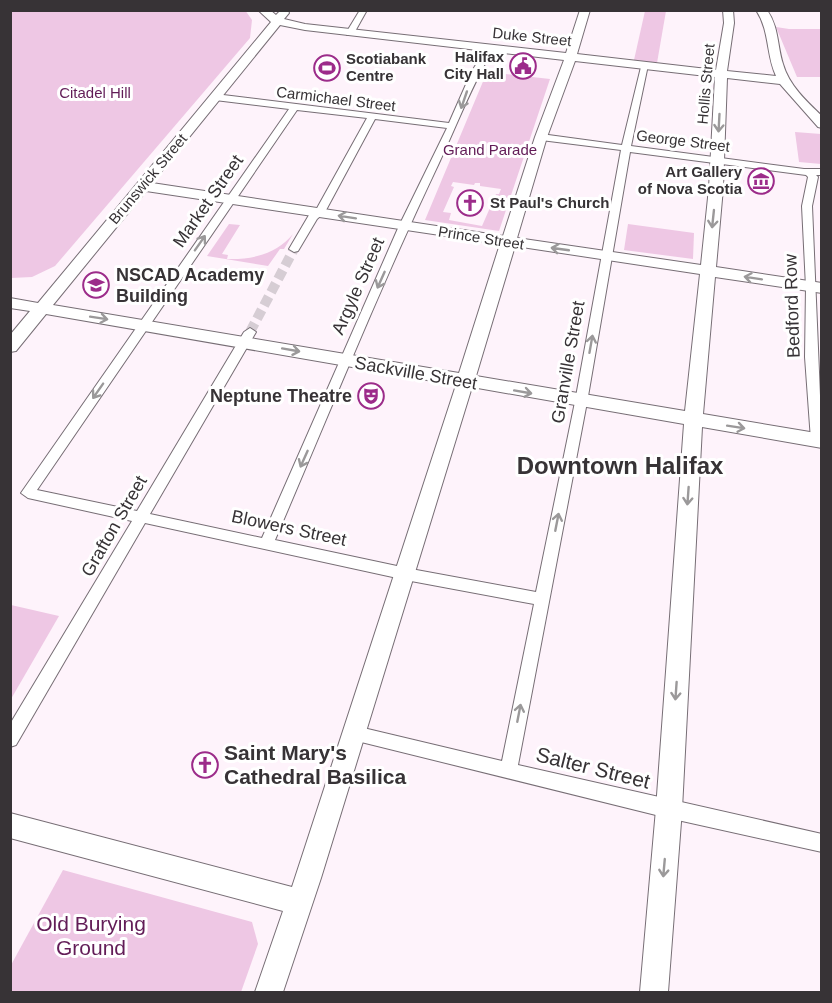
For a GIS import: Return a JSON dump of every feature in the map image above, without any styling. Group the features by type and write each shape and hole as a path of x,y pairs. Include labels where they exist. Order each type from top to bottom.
{"street":[{"path":"263,10 278,21"},
{"name":"Brunswick Street","path":"10,347 286,10"},
{"path":"350,33 364,10"},
{"path":"269,993 355,735 542,137 571,57 585,10"},
{"name":"Hollis Street","path":"654,993 669,809 693,420 717,160 721,74 729,23 728,10"},
{"path":"761,10 769,21 779,71 784,81 822,124"},
{"name":"Duke Street","path":"278,21 350,33 784,81"},
{"name":"Argyle Street","path":"267,543 405,226 475,73 490,48"},
{"name":"Granville Street","path":"508,771 581,402 626,148 645,67"},
{"name":"Carmichael Street","path":"216,98 452,126"},
{"name":"Market Street","path":"28,493 294,107"},
{"path":"294,249 313,217 320,212 372,117"},
{"name":"George Street","path":"542,137 822,172"},
{"name":"Bedford Row","path":"809,172 813,177 807,206 816,287 811,357 819,441"},
{"name":"Prince Street","path":"141,186 816,287"},
{"name":"Sackville Street","path":"10,303 143,326 247,337 345,360 819,441"},
{"name":"Grafton Street","path":"10,740 247,337"},
{"name":"Blowers Street","path":"28,493 406,573 542,599"},
{"name":"Salter Street","path":"355,735 822,843"},
{"path":"10,825 299,902"}],"green space":[{"name":"Citadel Hill","path":"11,10 245,10 252,20 250,38 55,266 32,277 11,278"},
{"path":"645,11 666,11 657,63 634,60"},
{"path":"776,27 821,29 821,77 797,77"},
{"name":"Grand Parade","path":"487,72 550,79 499,231 425,220","holes":["453,182 474,185 480,183 480,186 501,189 499,194 496,194 482,226 449,220 451,213 443,212 454,187 451,186"]},
{"path":"795,132 821,134 821,164 799,162"},
{"path":"229,224 240,225 222,254 228,255 227,259 254,257 271,251 287,241 293,234 284,249 280,249 268,266 207,256"},
{"path":"628,224 694,233 693,259 624,250"},
{"path":"10,605 59,616 11,699"},
{"name":"Old Burying Ground","path":"63,870 252,922 258,944 241,992 11,992 11,965"}],"tunnel":[{"path":"250,332 294,249"}],"place":[{"name":"Halifax City Hall","path":"523,66"},
{"name":"Scotiabank Centre","path":"327,68"},
{"name":"Art Gallery of Nova Scotia","path":"761,181"},
{"name":"St Paul's Church","path":"470,203"},
{"name":"NSCAD Academy Building","path":"96,285"},
{"name":"Neptune Theatre","path":"371,396"},
{"name":"Saint Mary's Cathedral Basilica","path":"205,765"}],"district":[{"name":"Downtown Halifax","path":"620,466"}]}
